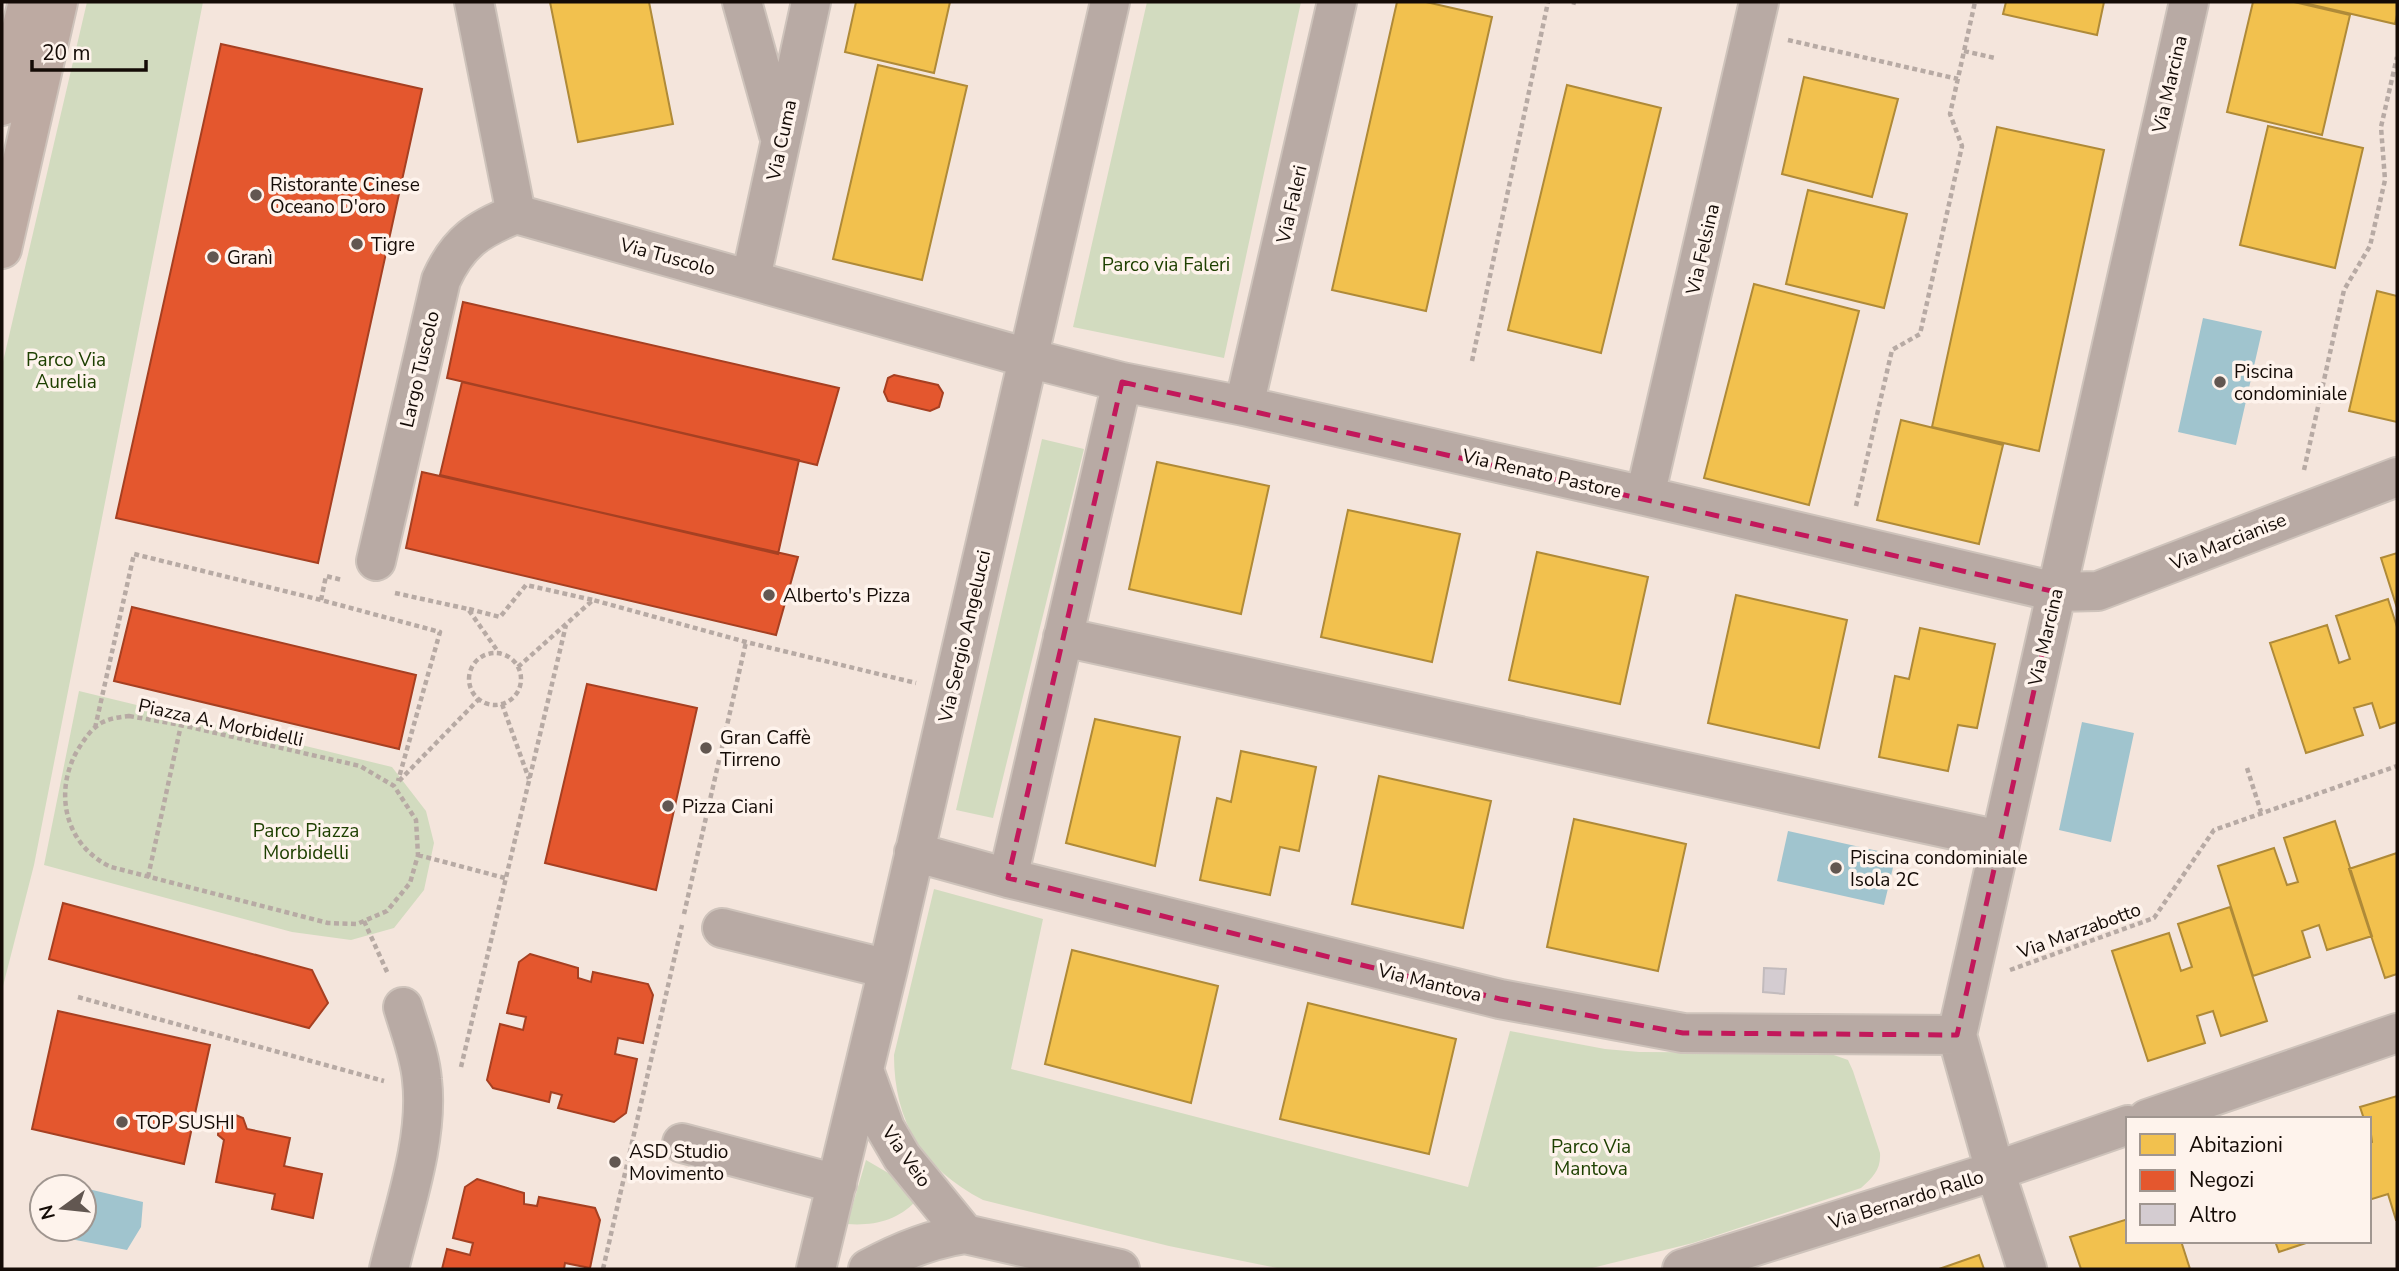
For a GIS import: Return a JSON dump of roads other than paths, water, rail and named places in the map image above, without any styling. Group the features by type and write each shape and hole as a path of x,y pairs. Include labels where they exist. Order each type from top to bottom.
{"main road":[{"path":"2,106 28,2"},
{"path":"2,249 58,2"}],"street":[{"path":"474,2 516,214"},
{"path":"742,2 781,141"},
{"name":"Via Cuma","path":"751,278 811,2"},
{"name":"Via Sergio Angelucci","path":"816,1269 888,969 1110,2"},
{"name":"Via Faleri","path":"1244,406 1337,2"},
{"name":"Via Marcina","path":"2027,1269 1995,1171 1957,1035 2189,2"},
{"name":"Via Felsina","path":"1645,496 1756,17"},
{"name":"Via Tuscolo","path":"516,214 1028,358"},
{"name":"Largo Tuscolo","path":"373,578 441,280 456,251 467,241 486,227 516,214"},
{"name":"Via Renato Pastore","path":"1028,358 1122,382 1244,406 1645,496 2056,592"},
{"path":"1008,878 1122,382"},
{"name":"Via Marcianise","path":"2056,592 2098,591 2397,477"},
{"path":"1063,637 2000,840"},
{"name":"Via Mantova","path":"914,852 1008,878 1500,999 1683,1034 1957,1035"},
{"path":"722,928 888,969"},
{"path":"389,1269 420,1140 423,1091 417,1051 403,1007"},
{"path":"2153,1117 2397,1033"},
{"name":"Via Veio","path":"864,1070 885,1128 902,1157 965,1234"},
{"name":"Via Bernardo Rallo","path":"1682,1269 1995,1171 2126,1126"},
{"path":"682,1143 836,1184"},
{"path":"868,1269 892,1256 941,1237 965,1234 1059,1262 1120,1269"}],"water":[{"name":"Piscina condominiale","path":"2203,318 2262,331 2236,445 2178,432"},
{"path":"2082,722 2134,733 2111,842 2059,830"},
{"name":"Piscina condominiale Isola 2C","path":"1788,831 1896,855 1884,905 1777,881"},
{"path":"98,1191 143,1202 141,1227 127,1250 91,1243 98,1243"}],"place":[{"name":"Ristorante Cinese Oceano D'oro","path":"256,195"},
{"name":"Tigre","path":"357,244"},
{"name":"Granì","path":"213,257"},
{"name":"Piscina condominiale","path":"2220,382"},
{"name":"Alberto's Pizza","path":"769,595"},
{"name":"Gran Caffè Tirreno","path":"706,748"},
{"name":"Pizza Ciani","path":"668,806"},
{"name":"Piscina condominiale Isola 2C","path":"1836,868"},
{"name":"TOP SUSHI","path":"122,1122"},
{"name":"ASD Studio Movimento","path":"615,1162"}],"park label":[{"name":"Parco via Faleri","path":"1166,264"},
{"name":"Parco Via Aurelia","path":"66,370"},
{"name":"Parco Piazza Morbidelli","path":"306,841"},
{"name":"Parco Via Mantova","path":"1591,1157"}]}
